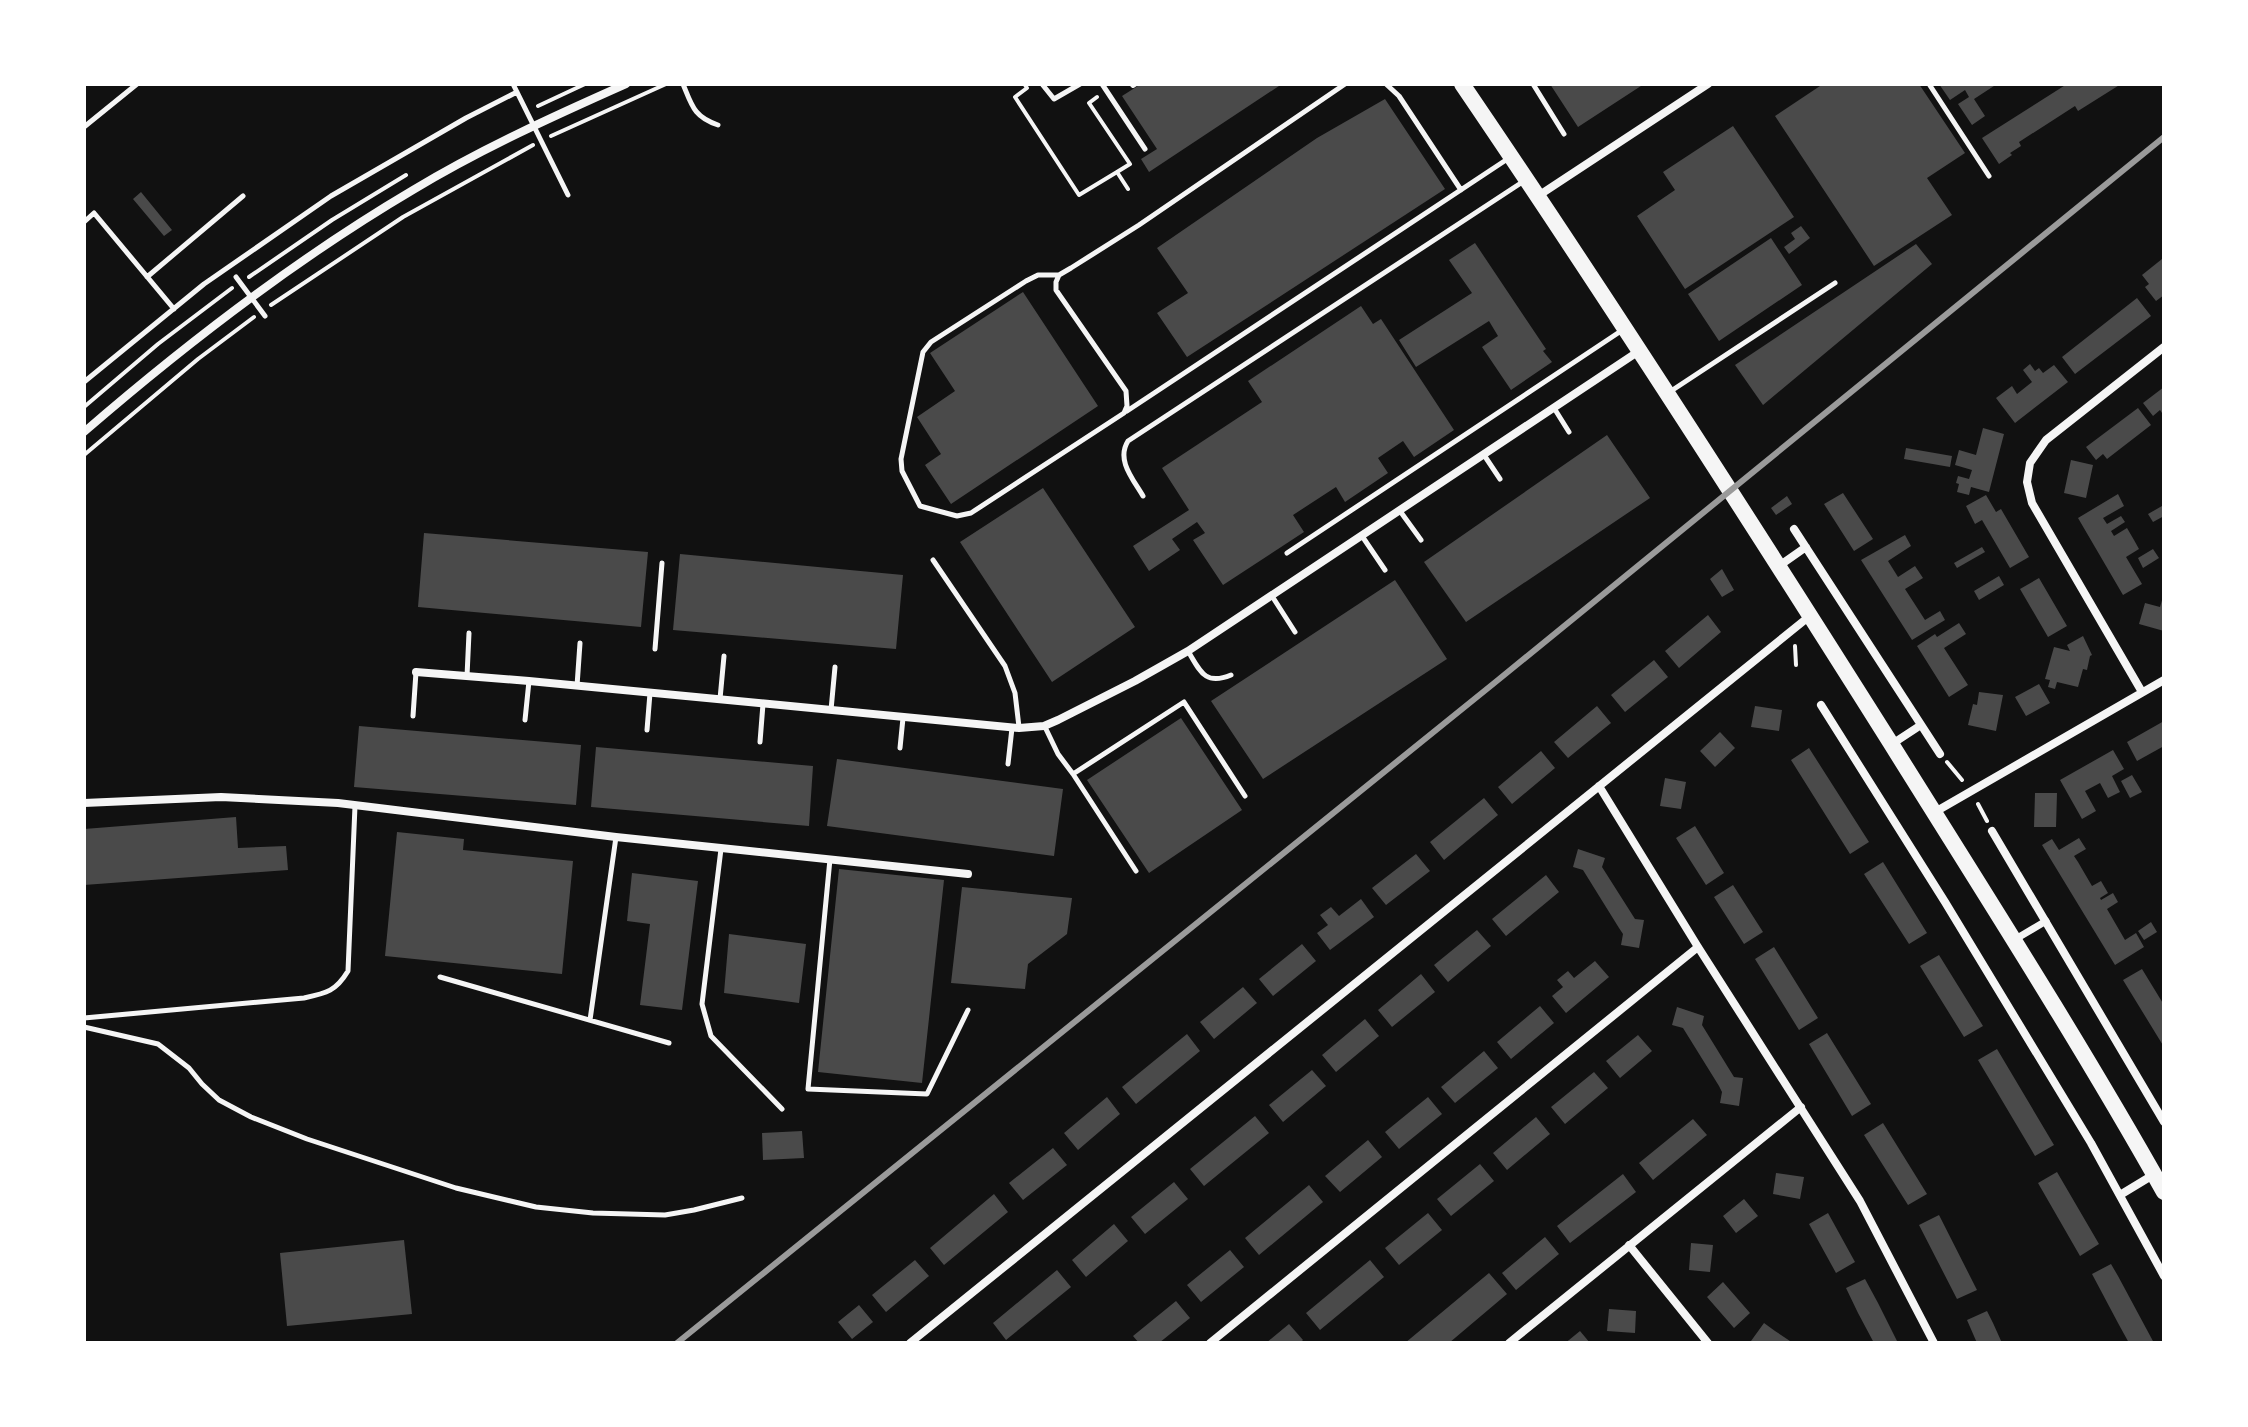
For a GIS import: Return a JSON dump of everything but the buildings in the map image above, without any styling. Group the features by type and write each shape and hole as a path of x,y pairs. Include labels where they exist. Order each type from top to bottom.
{"main road":[{"path":"1462,84 1640,350 1811,615 2014,940 2164,1192"}],"street":[{"path":"84,432 171,359 324,246 414,189 535,125 626,84"},
{"path":"1538,196 1708,84"},
{"path":"2142,692 2032,503 2027,482 2030,463 2046,440 2164,347"},
{"path":"416,672 1016,728 1044,726 1107,696 1188,651 1640,350"},
{"path":"1794,529 1940,754"},
{"path":"1779,566 1806,547"},
{"path":"910,1343 1811,615"},
{"path":"1935,812 2164,680"},
{"path":"1821,705 2091,1143 2164,1276"},
{"path":"1892,745 1921,725"},
{"path":"1599,786 1860,1201 1934,1343"},
{"path":"84,803 221,797 338,803 616,837 968,874"},
{"path":"1992,831 2164,1122"},
{"path":"2014,940 2046,921"},
{"path":"1210,1343 1698,947"},
{"path":"1509,1343 1801,1107"},
{"path":"2120,1195 2154,1174"},
{"path":"1629,1245 1708,1343"}],"lane":[{"path":"84,127 137,84"},
{"path":"513,84 568,195"},
{"path":"683,84 702,120 718,125"},
{"path":"1044,85 1054,99 1080,84"},
{"path":"1102,84 1145,149"},
{"path":"1345,84 1139,225 1059,275 1038,275 1026,281 931,342 923,352 901,459 902,471 920,506 957,516 971,513 1510,157"},
{"path":"1386,84 1399,96 1461,190"},
{"path":"1533,84 1564,134"},
{"path":"1929,84 1989,176"},
{"path":"84,382 204,284 331,196 517,92"},
{"path":"1143,496 1122,457 1128,441 1525,180"},
{"path":"147,277 243,196"},
{"path":"84,222 94,213 174,309"},
{"path":"1059,275 1056,290 1126,391 1124,413"},
{"path":"236,277 264,314"},
{"path":"1668,394 1835,283"},
{"path":"1287,553 1625,328"},
{"path":"1554,408 1569,432"},
{"path":"1483,454 1500,479"},
{"path":"1399,510 1421,540"},
{"path":"1361,535 1385,570"},
{"path":"933,560 1005,666 1015,693 1016,728 1008,764"},
{"path":"655,649 662,563"},
{"path":"1271,595 1295,632"},
{"path":"467,676 469,633"},
{"path":"577,686 580,643"},
{"path":"1188,651 1205,676 1221,679 1231,675"},
{"path":"720,699 724,656"},
{"path":"831,710 835,667"},
{"path":"413,716 416,672"},
{"path":"525,720 529,681"},
{"path":"647,730 650,693"},
{"path":"1073,774 1184,702 1245,796"},
{"path":"760,742 763,703"},
{"path":"900,748 903,717"},
{"path":"1044,726 1058,754 1136,871"},
{"path":"84,1018 304,998 325,993 339,985 348,971 355,806"},
{"path":"590,1020 616,837"},
{"path":"721,848 702,1004 711,1036 782,1109"},
{"path":"830,858 808,1089 927,1094 968,1010"},
{"path":"440,977 669,1043"},
{"path":"84,1027 158,1044 189,1068 219,1100 251,1117 307,1139 456,1188 536,1207 593,1213 665,1215 742,1198"}],"path":[{"path":"84,455 187,368 403,217 542,140 666,84"},
{"path":"1026,84 1027,88 1015,97 1079,195 1130,164 1089,103 1106,91"},
{"path":"1117,172 1128,189"}],"railway":[{"path":"677,1343 2164,137"}]}
